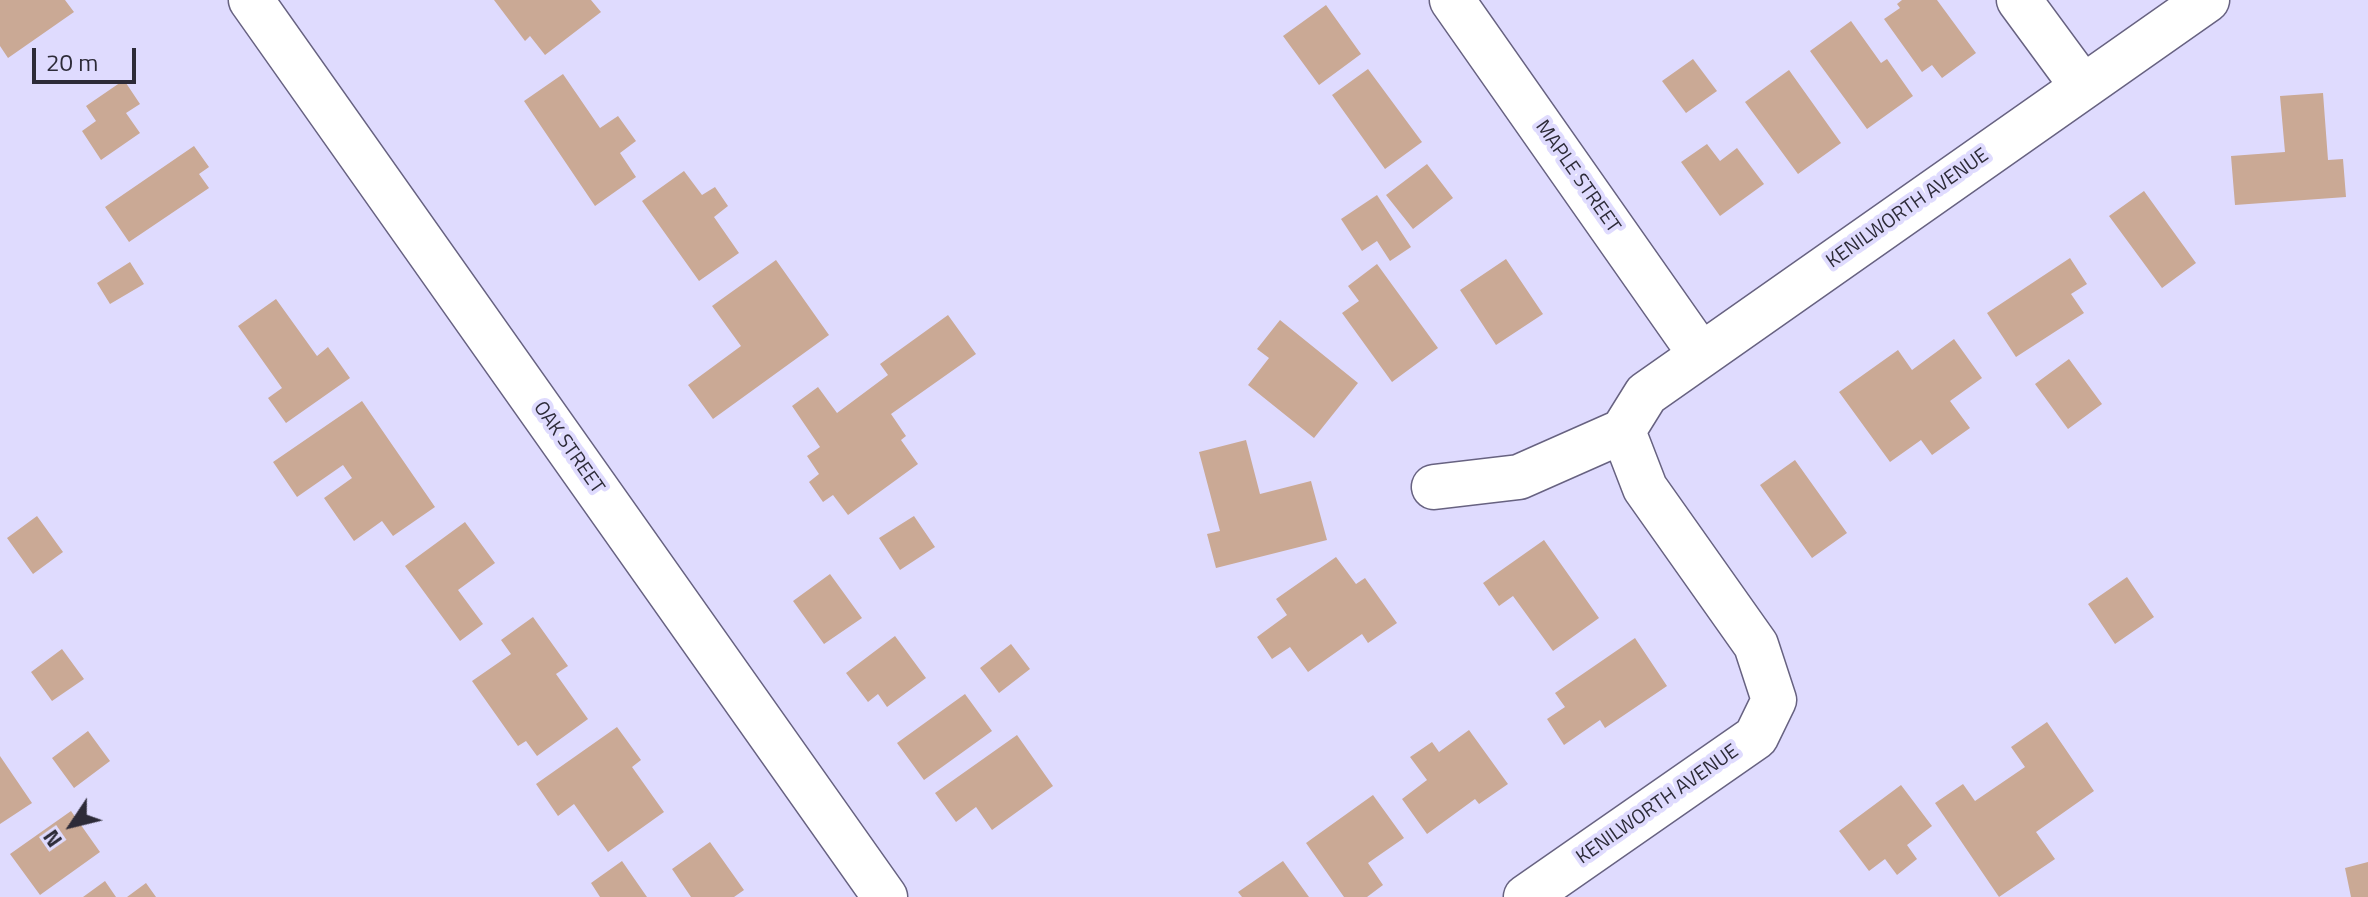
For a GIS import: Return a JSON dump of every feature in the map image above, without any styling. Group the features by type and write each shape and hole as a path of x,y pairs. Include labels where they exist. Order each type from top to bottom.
{"street":[{"name":"OAK STREET","path":"251,0 885,897"},
{"name":"MAPLE STREET","path":"1452,0 1701,355"},
{"path":"2019,0 2083,87"},
{"name":"KENILWORTH AVENUE","path":"1526,897 1756,737 1774,700 1756,645 1645,488 1623,431 1646,394 2207,0"},
{"path":"1434,487 1519,477 1623,431"}],"building":[{"path":"0,0 65,0 74,12 8,58 0,46"},
{"path":"494,0 591,0 601,12 545,55 530,36 525,41"},
{"path":"1902,0 1937,0 1976,53 1942,78 1932,65 1922,72 1884,19 1900,8 1897,4"},
{"path":"1326,5 1361,54 1319,85 1283,36"},
{"path":"1851,21 1881,63 1887,59 1913,96 1867,129 1810,51"},
{"path":"1693,59 1717,91 1686,113 1662,81"},
{"path":"1368,69 1422,142 1385,169 1332,95"},
{"path":"1789,70 1841,143 1798,174 1745,102"},
{"path":"563,74 600,128 618,116 636,141 620,153 636,177 595,206 524,101"},
{"path":"124,80 140,104 126,113 140,133 101,160 82,131 96,121 86,106"},
{"path":"2323,93 2328,160 2343,159 2346,197 2235,205 2231,156 2285,152 2280,96"},
{"path":"1707,144 1720,161 1737,148 1764,184 1720,216 1681,162"},
{"path":"194,146 209,167 199,174 209,188 129,242 105,207"},
{"path":"1427,164 1453,198 1413,229 1386,195"},
{"path":"684,171 702,195 715,187 728,206 714,217 739,253 699,281 642,201"},
{"path":"2144,191 2196,263 2162,288 2109,216"},
{"path":"1377,195 1411,247 1390,261 1377,241 1362,251 1341,219"},
{"path":"2070,258 2087,284 2071,294 2084,313 2016,357 1987,313"},
{"path":"1506,259 1543,314 1496,345 1460,290"},
{"path":"776,260 829,335 713,419 688,385 741,346 712,306"},
{"path":"130,262 144,284 110,304 97,283"},
{"path":"1377,264 1438,348 1392,382 1342,313 1359,301 1348,286"},
{"path":"276,299 317,356 328,347 350,378 286,423 268,398 282,388 238,326"},
{"path":"948,315 976,354 891,414 906,436 901,440 918,464 848,515 833,495 823,502 809,482 819,474 807,456 820,447 792,406 818,387 837,413 888,375 880,364"},
{"path":"1280,320 1358,383 1314,438 1248,385 1269,358 1257,349"},
{"path":"1954,339 1982,378 1950,401 1970,428 1932,455 1921,440 1890,462 1839,392 1898,350 1912,370"},
{"path":"2069,359 2102,404 2068,429 2035,384"},
{"path":"362,401 435,507 393,536 382,521 354,541 324,498 352,478 343,465 297,497 273,462"},
{"path":"1246,440 1260,494 1311,481 1327,540 1216,568 1207,534 1220,531 1199,452"},
{"path":"1795,460 1847,533 1812,558 1760,485"},
{"path":"37,516 63,552 33,574 7,538"},
{"path":"914,516 935,547 900,570 879,538"},
{"path":"465,522 495,563 458,590 483,624 460,641 405,566"},
{"path":"1544,540 1599,618 1553,651 1513,596 1499,606 1483,583"},
{"path":"1336,557 1356,584 1365,578 1397,623 1368,643 1362,634 1308,672 1290,647 1272,659 1257,637 1287,615 1276,599"},
{"path":"830,574 862,618 824,644 793,601"},
{"path":"2127,577 2154,617 2115,644 2088,604"},
{"path":"533,617 568,666 556,674 588,719 537,756 526,741 518,746 472,681 511,654 501,640"},
{"path":"895,636 926,678 887,707 878,694 868,702 846,673"},
{"path":"1635,638 1667,686 1605,728 1600,720 1564,745 1547,719 1565,707 1555,693"},
{"path":"1011,644 1030,669 999,693 980,668"},
{"path":"62,649 84,679 52,701 31,672"},
{"path":"965,694 992,731 924,780 897,743"},
{"path":"2047,722 2094,791 2036,832 2055,859 1999,897 1935,803 1963,784 1975,801 2025,767 2011,747"},
{"path":"617,727 641,760 632,767 664,812 608,852 574,804 558,816 536,784"},
{"path":"1469,730 1508,784 1479,804 1475,799 1427,834 1402,799 1427,780 1410,757 1432,742 1439,752"},
{"path":"88,731 110,761 74,788 52,758"},
{"path":"1017,735 1053,786 992,830 976,807 956,822 935,793"},
{"path":"0,756 32,803 0,824"},
{"path":"1901,785 1932,826 1907,845 1917,859 1897,875 1885,859 1869,871 1839,831"},
{"path":"1373,795 1404,838 1368,863 1383,885 1367,897 1344,897 1306,843"},
{"path":"71,811 100,852 40,895 10,854"},
{"path":"710,842 744,890 734,897 691,897 672,869"},
{"path":"622,861 647,897 600,897 591,883"},
{"path":"1283,861 1309,897 1242,897 1238,892"},
{"path":"2368,862 2368,897 2351,897 2345,868"},
{"path":"105,881 116,897 83,897"},
{"path":"146,883 156,897 127,897"}]}
